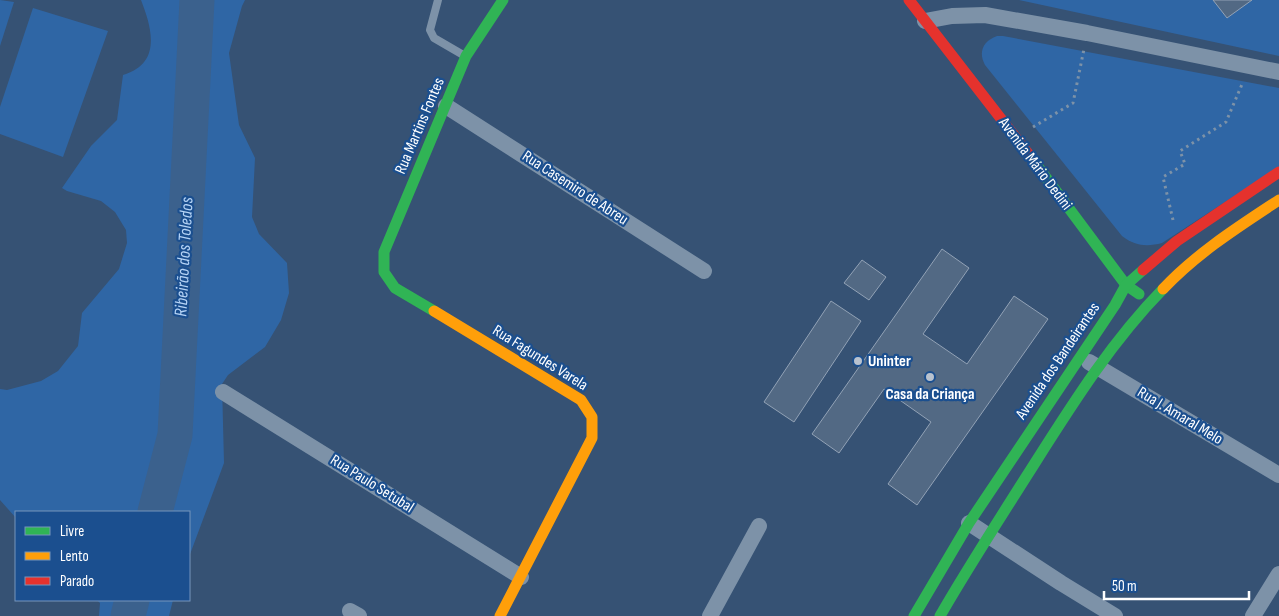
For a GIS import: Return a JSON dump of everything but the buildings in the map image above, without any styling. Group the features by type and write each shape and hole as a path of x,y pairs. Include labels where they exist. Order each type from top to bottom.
{"main road":[{"name":"Rua Martins Fontes","path":"384,272 384,252 466,56 503,0"},
{"name":"Avenida Mário Dedini","path":"909,0 1016,137 1126,285 1150,302"},
{"name":"Avenida dos Bandeirantes","path":"914,616 969,522 1116,305 1126,285 1177,241 1279,172"},
{"path":"940,616 1065,416 1099,367 1150,302 1176,275 1207,249 1279,200"},
{"name":"Rua Fagundes Varela","path":"384,272 395,288 581,400 592,417 592,438 500,616"},
{"path":"1099,367 1104,346 1127,307 1126,285"}],"street":[{"path":"925,21 952,16 985,15 1087,33 1279,72"},
{"name":"Rua Casemiro de Abreu","path":"446,106 704,271"},
{"name":"Rua J. Amaral Melo","path":"1080,358 1099,367 1279,475"},
{"name":"Rua Paulo Setubal","path":"223,392 521,577"},
{"path":"969,522 1061,583 1116,616"},
{"path":"710,616 759,526"},
{"path":"1253,616 1279,574"}],"lane":[{"path":"438,0 430,30 434,38 466,56"}],"path":[{"path":"1016,137 1073,104 1087,33"},
{"path":"1177,241 1163,177 1185,164 1180,151 1226,122 1250,65"}],"shaded area":[{"path":"0,0 14,2 0,46"},
{"path":"141,0 245,0 229,53 239,125 255,158 252,217 259,234 287,263 289,293 281,320 265,347 228,375 222,384 224,463 190,554 190,511 15,511 15,517 0,500 0,389 7,390 41,381 58,371 78,346 82,313 119,269 127,243 126,230 115,212 101,201 62,188 91,146 117,120 123,75 135,70 144,63 149,54 151,44 148,22"},
{"path":"1019,0 1279,0 1279,56"},
{"path":"33,8 108,31 63,157 0,134 0,107"},
{"path":"997,36 1279,88 1279,167 1162,243 1151,245 1136,244 1122,236 985,65 982,56 983,48 988,41"},
{"path":"98,601 173,601 169,616 99,616 100,603"}],"waterway":[{"name":"Ribeirão dos Toledos","path":"155,511 175,435 197,0"},
{"name":"Ribeirão dos Toledos","path":"128,616 132,601"}],"traffic: fast":[{"path":"434,311 395,288 384,272 384,252 466,56 503,0"},
{"path":"1033,160 1126,285 1139,294"},
{"path":"914,616 969,523 1115,305 1126,285 1143,270"},
{"path":"940,616 993,529 1090,379 1125,332 1163,289"}],"traffic: slow":[{"path":"1163,289 1204,252 1279,200"},
{"path":"434,311 581,400 592,417 592,438 500,616"}],"traffic: jam":[{"path":"909,0 1033,160"},
{"path":"1143,270 1177,241 1279,172"}],"place":[{"name":"Uninter","path":"858,361"},
{"name":"Casa da Criança","path":"930,377"}]}
